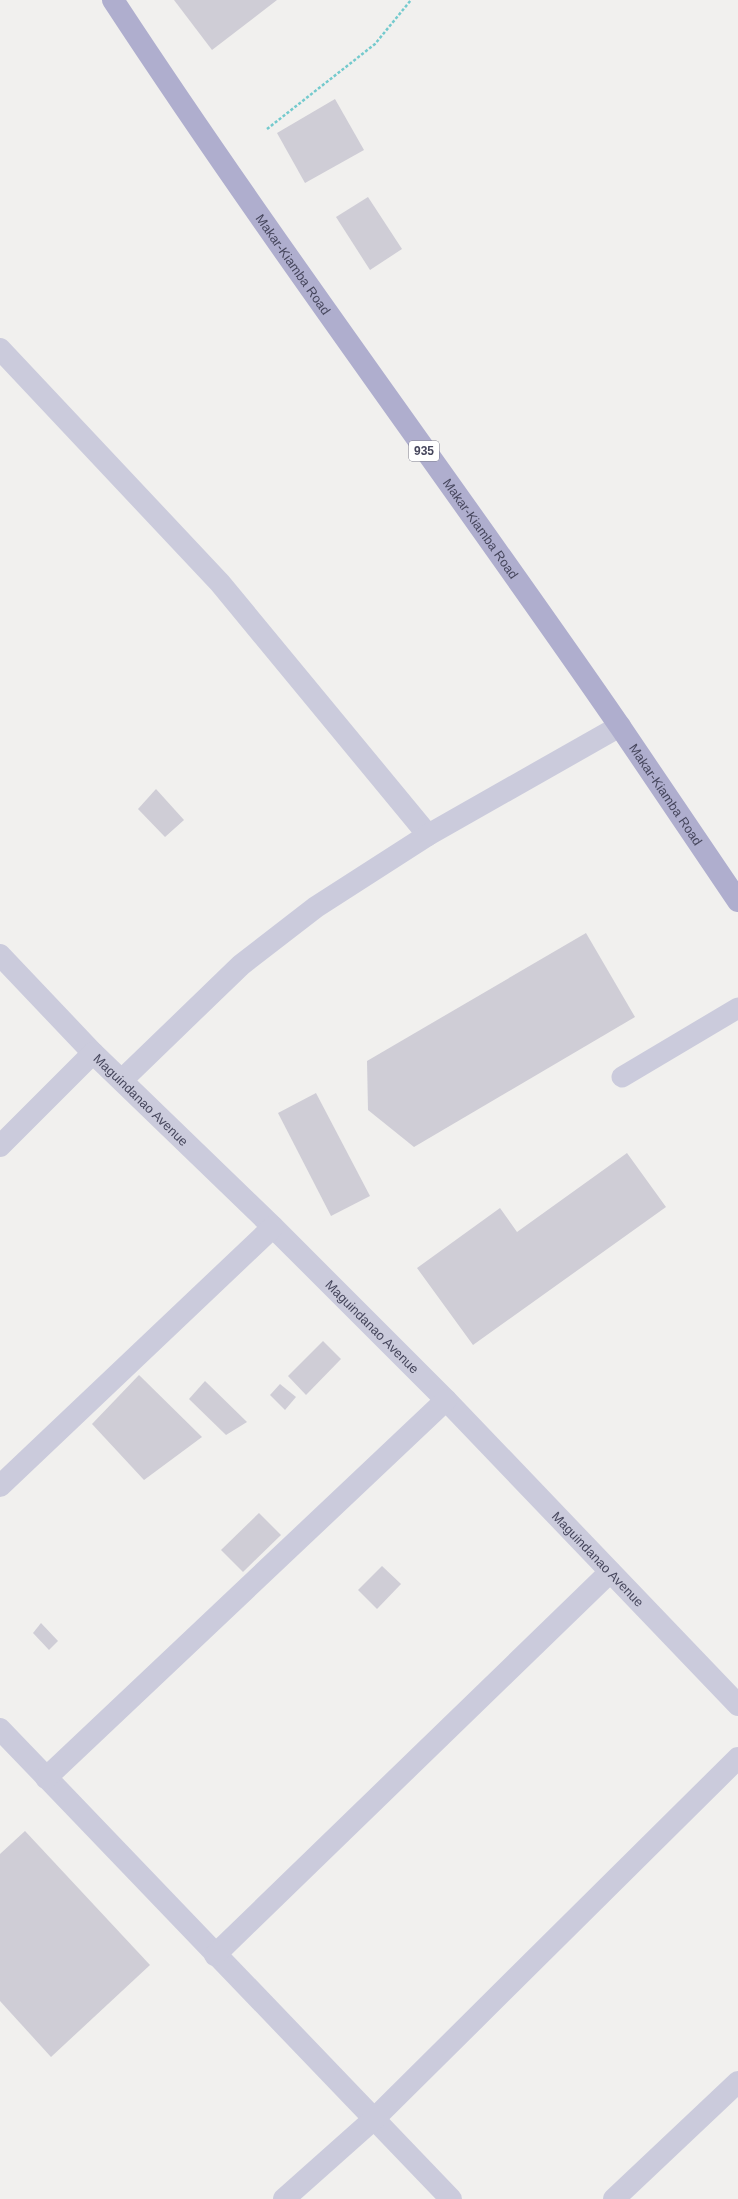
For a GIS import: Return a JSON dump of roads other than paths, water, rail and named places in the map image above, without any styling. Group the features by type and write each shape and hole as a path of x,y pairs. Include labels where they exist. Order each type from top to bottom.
{"main road":[{"name":"Makar-Kiamba Road","path":"113,0 159,70 368,372 620,726 738,901"}],"street":[{"path":"0,349 220,583 428,835"},
{"path":"122,1080 241,965 316,907 428,835 620,726"},
{"name":"Maguindanao Avenue","path":"0,955 93,1053 273,1227 446,1400 738,1705"},
{"path":"0,1146 93,1053"},
{"path":"0,1486 273,1227"},
{"path":"46,1778 446,1400"},
{"path":"215,1955 610,1572"},
{"path":"0,1729 215,1955 375,2118 451,2199"},
{"path":"284,2199 375,2118 738,1758"},
{"path":"614,2199 738,2082"}],"lane":[{"path":"622,1077 738,1008"}]}
